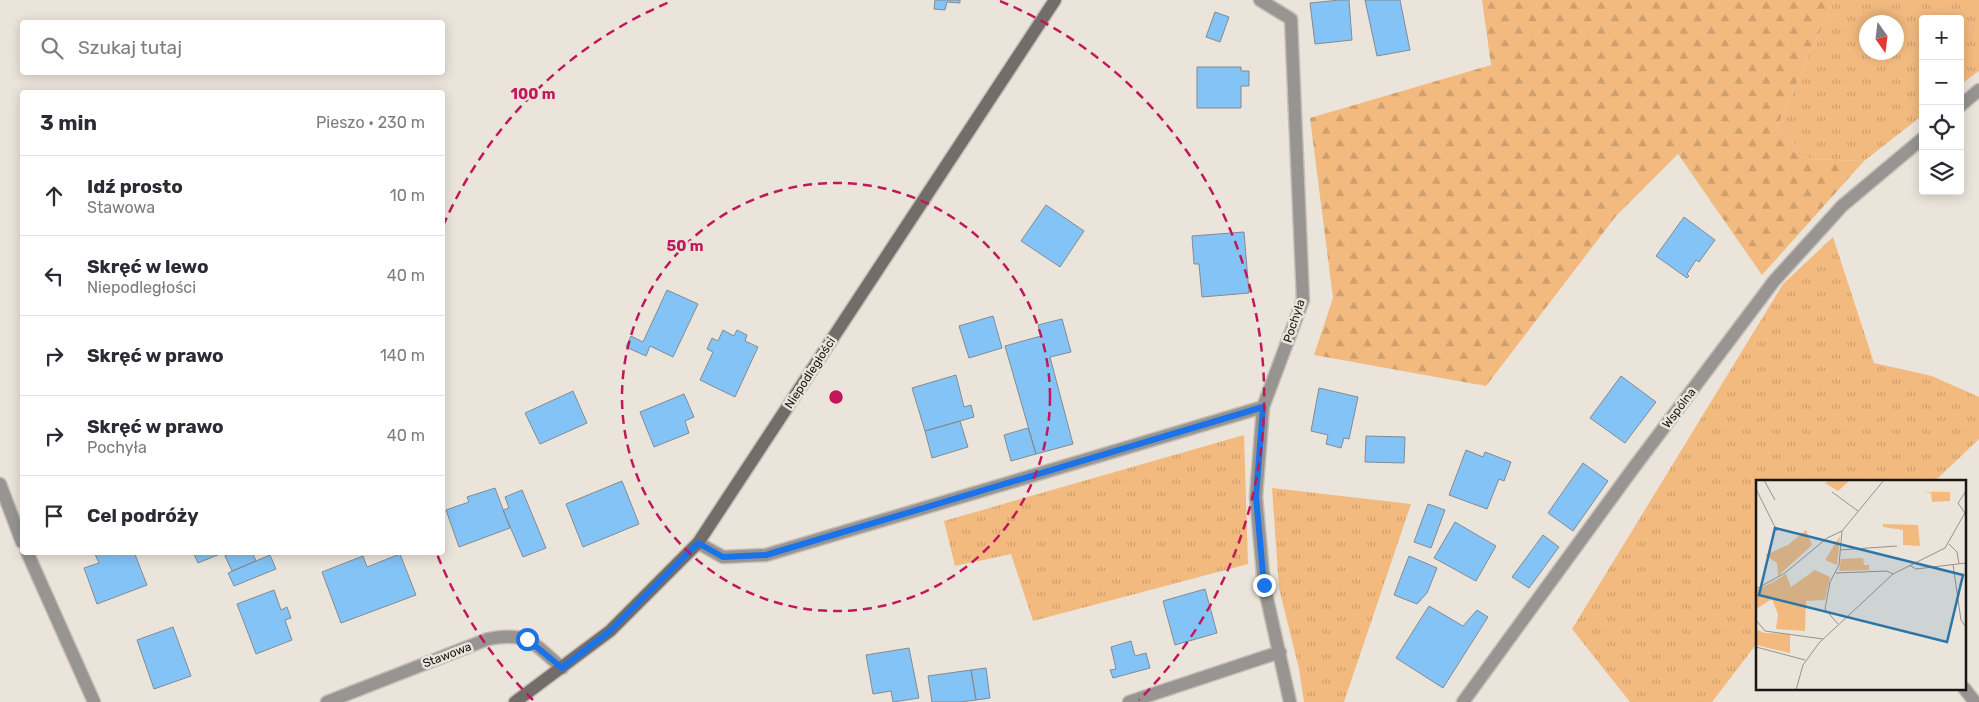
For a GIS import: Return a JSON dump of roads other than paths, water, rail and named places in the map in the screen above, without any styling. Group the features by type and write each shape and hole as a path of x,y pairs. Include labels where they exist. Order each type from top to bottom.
{"street":[{"name":"Niepodległości","path":"515,702 610,631 698,543 1055,0"},
{"name":"Pochyła","path":"1260,0 1291,20 1303,300 1263,407 1256,497 1264,585 1290,702"},
{"path":"1961,105 1979,90"},
{"name":"Wspólna","path":"1463,702 1632,470 1774,280 1842,206 1919,141"},
{"path":"698,543 723,557 766,555 1263,407"},
{"path":"0,484 20,537"},
{"path":"28,555 94,702"},
{"name":"Stawowa","path":"327,702 488,639 507,635 527,639 562,668"},
{"path":"1129,702 1280,652"},
{"path":"1966,690 1975,702"}]}
